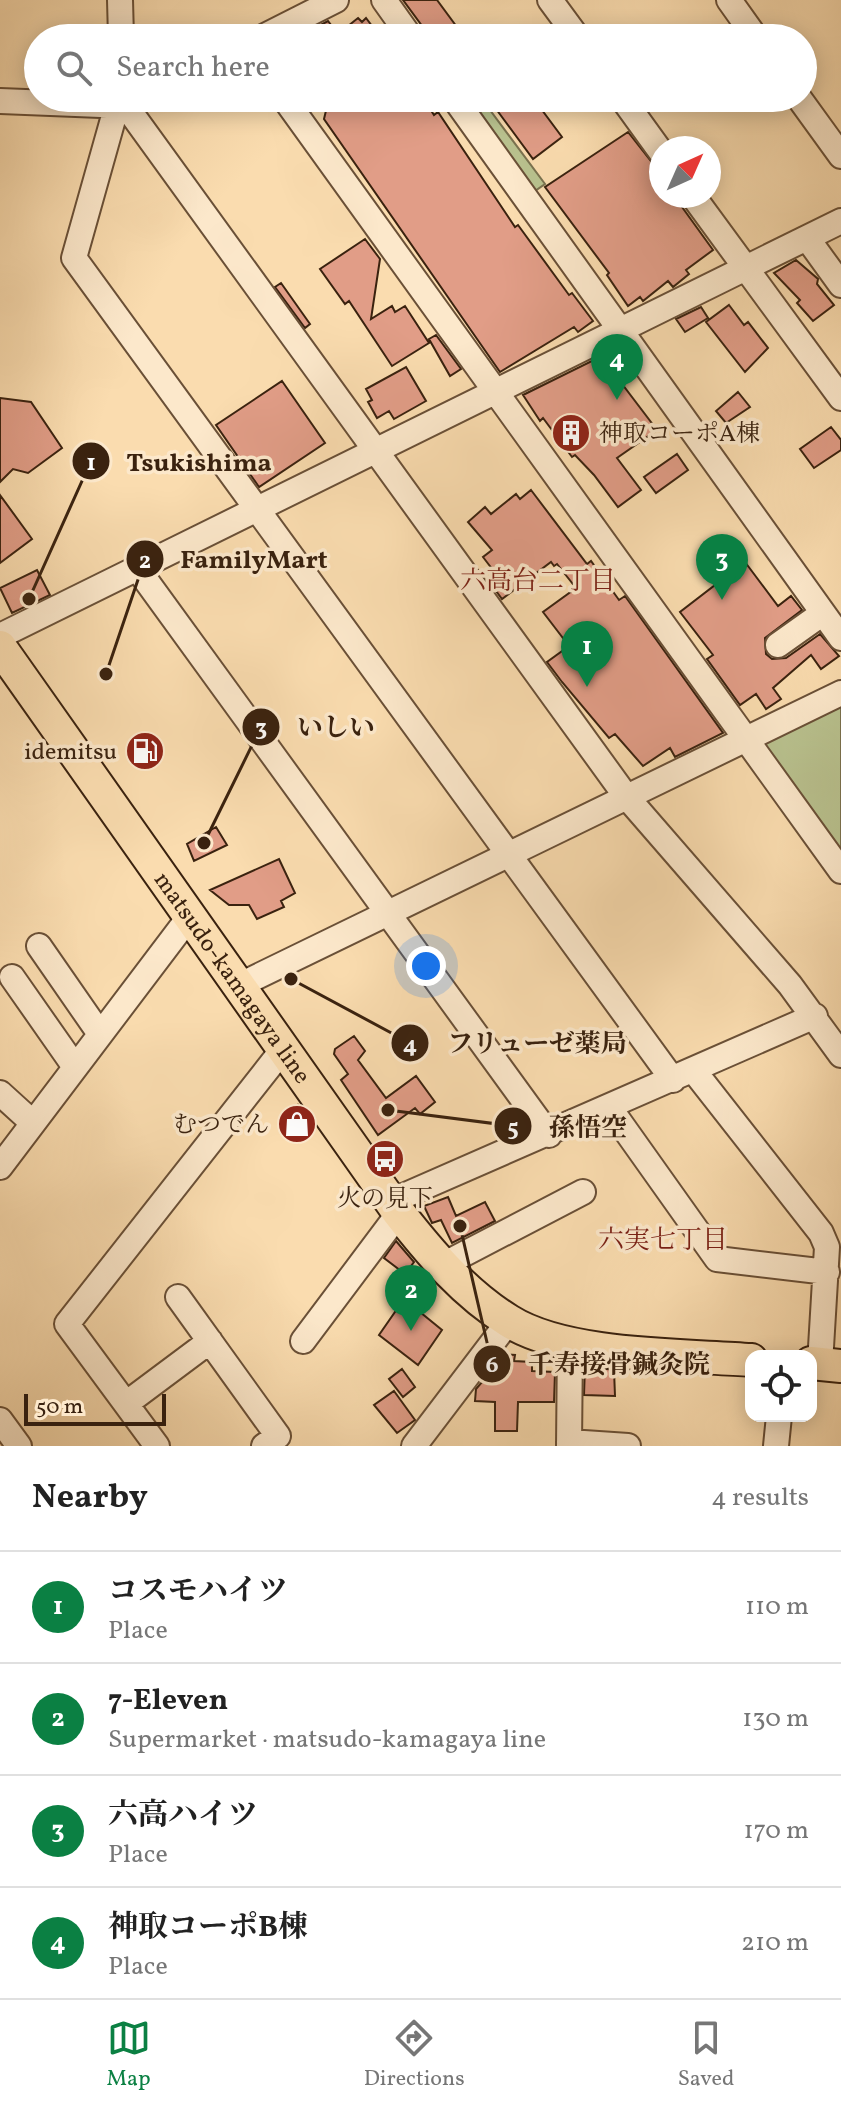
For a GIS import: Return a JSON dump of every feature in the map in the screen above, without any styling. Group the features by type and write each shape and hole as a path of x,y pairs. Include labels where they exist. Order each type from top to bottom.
{"main road":[{"name":"matsudo-kamagaya line","path":"0,647 395,1207 443,1265 509,1321 538,1335 570,1343 745,1359"}],"street":[{"path":"120,0 121,24"},
{"path":"289,24 336,0"},
{"path":"384,0 401,24"},
{"path":"550,0 568,24"},
{"path":"729,0 746,24"},
{"path":"0,101 24,101"},
{"path":"123,112 74,258 507,855 684,1076 821,1233 827,1247 824,1364"},
{"path":"132,112 625,795 815,1016 841,1055"},
{"path":"294,112 498,390 841,871"},
{"path":"464,112 841,638"},
{"path":"632,112 649,136"},
{"path":"809,112 841,156"},
{"path":"702,208 841,398"},
{"path":"0,636 841,221"},
{"path":"807,238 841,285"},
{"path":"137,568 549,1135"},
{"path":"778,645 823,613"},
{"path":"240,985 625,795 841,693"},
{"path":"0,1167 190,916"},
{"path":"39,946 100,1034"},
{"path":"12,977 75,1067"},
{"path":"303,1341 395,1207 609,1107 815,1016"},
{"path":"157,1446 67,1324 284,1048"},
{"path":"0,1093 33,1123"},
{"path":"609,1107 717,1259 827,1272"},
{"path":"443,1265 583,1192"},
{"path":"178,1297 276,1443"},
{"path":"414,1446 509,1321"},
{"path":"127,1403 210,1341"},
{"path":"570,1343 569,1444 628,1446"},
{"path":"0,1420 19,1446"},
{"path":"776,1446 778,1422"}],"green space":[{"path":"473,112 491,112 545,184 532,193"},
{"path":"841,693 841,871 746,738"}],"building":[{"path":"403,0 437,0 455,24 421,24"},
{"path":"358,18 362,22 366,18 370,24 350,24"},
{"path":"326,112 432,112 434,115 438,112 515,227 518,225 569,295 572,293 593,321 578,332 574,327 500,372 324,119"},
{"path":"498,112 543,112 562,137 533,159"},
{"path":"628,132 649,159 649,208 683,208 713,250 686,270 689,274 673,287 668,281 643,301 640,297 628,306 607,275 609,273 545,187"},
{"path":"365,239 380,259 371,319 392,306 395,312 405,306 429,343 392,366 349,301 345,304 320,269"},
{"path":"796,260 818,279 817,284 834,305 813,321 797,303 800,300 774,273"},
{"path":"281,283 310,324 305,328 275,287"},
{"path":"729,305 744,325 748,322 768,348 745,372 706,322"},
{"path":"701,307 708,318 685,332 676,319"},
{"path":"436,335 461,369 450,376 429,339"},
{"path":"610,352 617,364 610,368 657,430 617,458 641,490 618,507 594,475 575,455 572,457 543,418 540,421 523,395"},
{"path":"406,367 426,401 394,419 389,411 377,418 368,402 372,400 366,389"},
{"path":"282,381 325,443 259,487 216,425"},
{"path":"738,392 750,407 726,423 716,411"},
{"path":"0,398 31,402 62,448 28,473 13,469 0,482"},
{"path":"831,427 841,440 841,450 814,468 800,449"},
{"path":"677,454 688,470 656,493 644,477"},
{"path":"531,490 587,564 591,561 619,600 625,596 723,733 675,757 670,748 643,766 615,734 609,738 562,682 547,662 569,646 543,612 576,588 557,564 554,566 551,562 502,599 491,584 499,578 483,557 492,550 468,522 485,507 491,514 516,494 520,499"},
{"path":"0,495 32,539 0,563"},
{"path":"745,562 778,606 791,596 802,610 765,638 766,654 772,659 786,658 820,634 839,656 821,669 811,655 773,688 781,699 766,709 756,694 740,705 707,659 713,655 680,612"},
{"path":"37,570 50,595 12,613 0,588"},
{"path":"216,827 227,845 194,861 187,844"},
{"path":"279,859 295,893 281,901 284,907 257,919 249,905 229,905 210,890"},
{"path":"354,1036 365,1051 358,1060 386,1098 416,1076 435,1102 420,1114 415,1108 378,1135 341,1080 348,1074 334,1054 335,1049"},
{"path":"298,1105 312,1123 298,1142 281,1127"},
{"path":"448,1197 456,1216 485,1202 495,1221 452,1243 441,1220 432,1223 424,1206"},
{"path":"396,1241 414,1262 405,1274 384,1258"},
{"path":"404,1299 442,1330 418,1365 379,1335"},
{"path":"503,1354 515,1355 514,1361 532,1362 532,1371 555,1372 554,1402 518,1402 517,1431 495,1431 495,1402 475,1401 476,1389 482,1382 497,1383 498,1360"},
{"path":"585,1366 614,1370 615,1396 584,1395"},
{"path":"402,1369 415,1387 403,1397 389,1379"},
{"path":"394,1391 415,1420 397,1433 374,1405"}],"place":[{"name":"神取コーポB棟","path":"617,400"},
{"name":"神取コーポA棟","path":"571,433"},
{"name":"Tsukishima","path":"29,599"},
{"name":"六高ハイツ","path":"722,600"},
{"name":"FamilyMart","path":"106,674"},
{"name":"コスモハイツ","path":"587,687"},
{"name":"idemitsu","path":"145,751"},
{"name":"いしい","path":"204,843"},
{"name":"フリューゼ薬局","path":"291,979"},
{"name":"孫悟空","path":"388,1110"},
{"name":"むつでん","path":"297,1124"},
{"name":"火の見下","path":"385,1159"},
{"name":"千寿接骨鍼灸院","path":"460,1226"},
{"name":"7-Eleven","path":"411,1331"}],"district":[{"name":"六高台二丁目","path":"538,580"},
{"name":"六実七丁目","path":"663,1239"}]}
